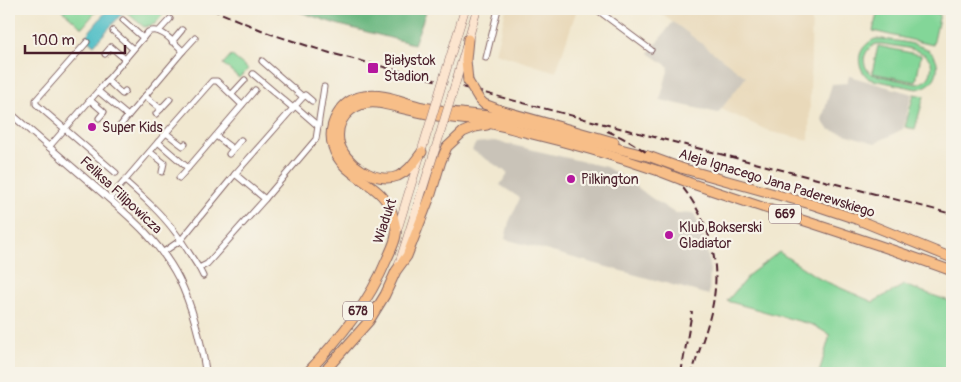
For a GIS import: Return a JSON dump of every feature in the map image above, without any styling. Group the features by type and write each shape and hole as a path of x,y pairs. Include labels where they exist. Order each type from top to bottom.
{"main road":[{"name":"Wiadukt","path":"307,373 344,331 367,297 382,270 396,234 465,9"},
{"name":"678","path":"468,39 477,9"},
{"name":"Wiadukt","path":"323,373 369,321 385,295 396,271 468,39"},
{"path":"468,39 466,60 468,81 484,104 621,144 648,156"},
{"path":"396,234 394,216 385,197 373,186 344,166 338,159 332,144 332,126 337,114 350,101 362,96 379,95 452,112 498,118 648,156"},
{"name":"Aleja Ignacego Jana Paderewskiego","path":"422,152 411,166 397,176 390,178 376,177 358,167 346,155 339,141 340,127 350,110 358,105 373,102 439,117 499,125 612,155 952,271"},
{"path":"396,271 407,256 431,194 441,161 448,147 458,136 470,129 488,125 499,125"},
{"name":"Aleja Ignacego Jana Paderewskiego","path":"648,156 681,168 814,205 856,219 952,258"}],"street":[{"path":"486,58 498,9"},
{"path":"596,9 651,50"},
{"path":"159,31 170,19"},
{"path":"123,20 143,38"},
{"path":"113,30 133,49"},
{"path":"49,147 133,49 152,30 159,31 183,51"},
{"path":"172,42 182,30"},
{"path":"120,126 194,38"},
{"path":"87,42 36,100 36,104 116,173"},
{"path":"104,54 111,47 125,59"},
{"path":"262,61 303,97 305,95 312,101"},
{"path":"253,74 318,126"},
{"path":"107,80 122,94 125,91"},
{"path":"232,94 245,80"},
{"path":"109,199 212,81 217,81 242,105"},
{"path":"199,268 207,264 315,141 324,87"},
{"path":"179,178 255,90"},
{"path":"98,91 128,116"},
{"path":"145,96 161,109"},
{"path":"162,253 180,240 303,97"},
{"path":"156,114 170,99"},
{"path":"90,100 104,112 99,118"},
{"name":"Feliksa Filipowicza","path":"9,112 134,220 162,253 186,294 196,327 206,373"},
{"path":"166,133 183,146 185,144"},
{"path":"216,136 231,152 241,140"},
{"path":"158,142 188,168"},
{"path":"150,152 164,163 162,172"},
{"path":"235,174 264,199"},
{"path":"125,181 148,200 180,240 203,276"}],"shaded area":[{"path":"506,9 577,9 556,72 495,53"},
{"path":"655,9 812,9 809,140 771,132 721,109 745,77"},
{"path":"673,22 746,77 718,113 660,100 669,67 649,53"},
{"path":"849,76 912,94 903,129 875,143 828,129 822,120 832,84 847,83"},
{"path":"495,141 606,167 676,214 694,213 706,245 710,268 709,295 505,239 509,222 520,198 500,185 508,173 472,150 476,143"}],"green space":[{"path":"61,9 98,9 82,28"},
{"path":"127,9 162,9 166,11 155,24 144,27 125,11"},
{"path":"291,9 427,9 414,44 336,24"},
{"path":"878,9 915,9 940,14 933,45 873,31"},
{"path":"875,39 882,39 909,43 927,49 937,62 937,71 934,78 924,87 917,89 869,79 861,68 860,57 861,51 869,42","holes":["876,44 922,53 931,63 931,71 928,78 917,84 871,74 865,66 864,58 868,50"]},
{"path":"878,46 921,55 916,82 872,73"},
{"path":"231,55 248,69 239,78 223,64"},
{"path":"914,94 924,96 915,129 905,127"},
{"path":"779,252 820,279 873,302 904,285 952,302 952,373 819,373 830,335 813,325 727,301 750,274"}],"water":[{"path":"108,9 126,9 94,45 85,37"}],"railway":[{"path":"211,9 271,34 330,53 952,214"},
{"path":"607,131 631,142 653,157 672,175 689,196 702,219 711,244 715,270 714,297 708,325 692,373"},
{"path":"681,373 692,312"}],"place":[{"name":"Białystok Stadion","path":"373,68"},
{"name":"Super Kids","path":"92,127"},
{"name":"Pilkington","path":"571,179"},
{"name":"Klub Bokserski Gladiator","path":"669,235"}]}
